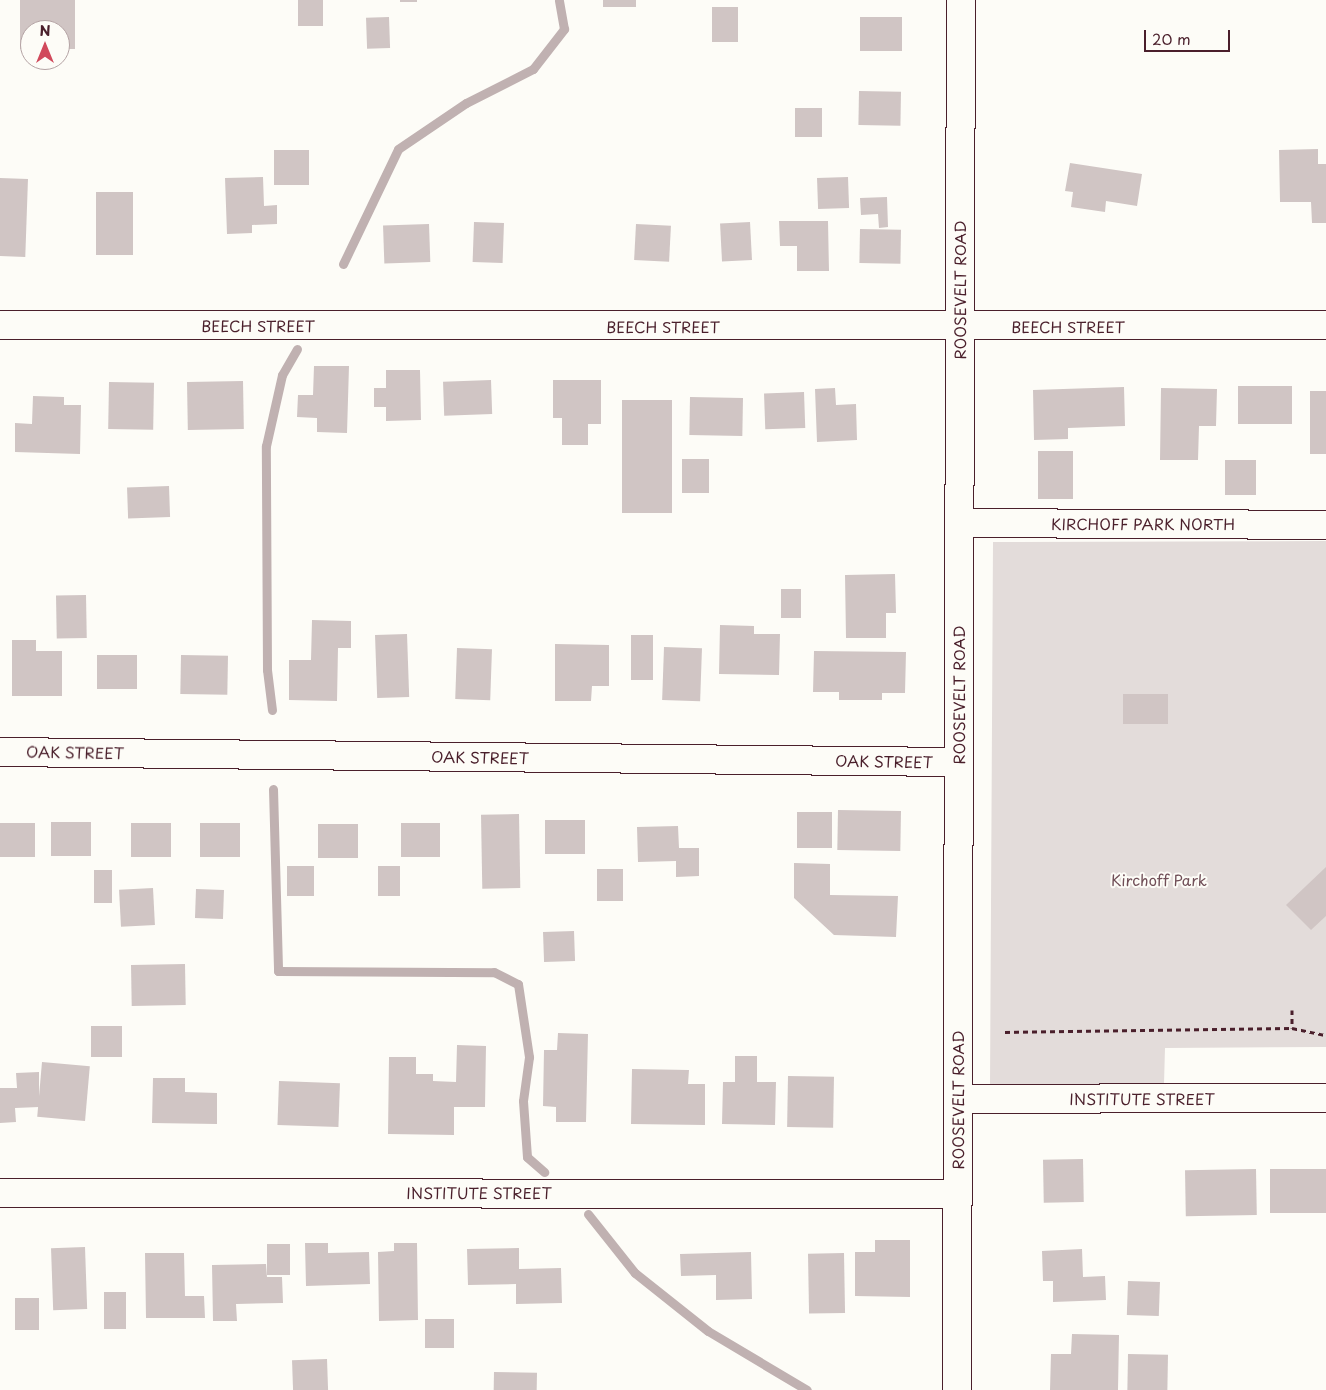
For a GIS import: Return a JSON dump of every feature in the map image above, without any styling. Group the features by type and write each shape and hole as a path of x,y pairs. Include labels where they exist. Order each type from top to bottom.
{"street":[{"name":"ROOSEVELT ROAD","path":"957,1390 961,0"},
{"name":"BEECH STREET","path":"0,325 960,328 1326,325"},
{"name":"KIRCHOFF PARK NORTH","path":"960,523 1326,525"},
{"name":"OAK STREET","path":"0,752 959,762"},
{"name":"INSTITUTE STREET","path":"958,1099 1326,1098"},
{"name":"INSTITUTE STREET","path":"0,1192 958,1194"}],"path":[{"path":"1292,1010 1292,1028"},
{"path":"1005,1032 1292,1028 1326,1035"}],"green space":[{"name":"Kirchoff Park","path":"1326,541 1326,1047 1165,1048 1164,1084 990,1086 993,542"}],"building":[{"path":"20,0 75,0 75,49 70,49 70,20 20,20"},
{"path":"298,0 323,0 323,26 298,26"},
{"path":"400,0 417,0 417,2 400,2"},
{"path":"603,0 636,0 636,7 603,7"},
{"path":"712,7 738,7 738,42 712,42"},
{"path":"389,17 390,48 367,49 366,18"},
{"path":"860,17 902,17 902,51 860,51"},
{"path":"859,91 901,92 900,126 858,125"},
{"path":"795,108 822,108 822,137 795,137"},
{"path":"1318,149 1318,164 1326,164 1326,223 1312,223 1311,202 1280,202 1279,150"},
{"path":"274,150 309,150 309,185 274,185"},
{"path":"1070,163 1142,174 1137,206 1106,201 1105,212 1071,207 1073,192 1065,191"},
{"path":"263,177 264,206 277,205 277,224 252,225 252,233 227,234 225,178"},
{"path":"848,177 849,208 818,209 817,178"},
{"path":"0,178 28,179 25,257 0,256"},
{"path":"96,192 133,192 133,255 96,255"},
{"path":"887,197 888,227 879,228 878,214 861,215 860,198"},
{"path":"779,221 828,221 829,271 797,271 797,246 780,246"},
{"path":"474,222 504,223 503,263 473,262"},
{"path":"750,222 752,260 722,262 720,224"},
{"path":"429,224 430,262 384,264 383,226"},
{"path":"636,224 671,226 669,262 634,260"},
{"path":"860,229 901,230 900,264 859,263"},
{"path":"314,366 349,366 347,433 317,432 317,418 297,417 298,395 313,395"},
{"path":"386,370 420,370 421,420 386,421 386,407 374,407 374,388 386,388"},
{"path":"491,380 492,414 444,416 443,382"},
{"path":"553,380 601,380 601,424 588,424 588,445 562,445 562,418 553,418"},
{"path":"243,381 244,429 188,430 187,382"},
{"path":"109,382 154,383 153,430 108,429"},
{"path":"1238,386 1292,386 1292,424 1238,424"},
{"path":"1124,387 1125,426 1068,428 1068,439 1034,440 1033,390"},
{"path":"835,388 836,405 856,404 857,440 817,442 815,389"},
{"path":"1161,388 1217,389 1216,426 1199,426 1198,460 1160,460"},
{"path":"1310,391 1326,391 1326,454 1310,454"},
{"path":"804,392 805,428 765,429 764,393"},
{"path":"33,396 64,397 64,405 81,405 80,454 15,452 15,423 32,424"},
{"path":"690,397 743,398 742,436 689,435"},
{"path":"622,400 672,400 672,513 622,513"},
{"path":"1038,451 1073,451 1073,499 1038,499"},
{"path":"682,459 709,459 709,493 682,493"},
{"path":"1225,460 1256,460 1256,495 1225,495"},
{"path":"169,486 170,517 128,518 127,487"},
{"path":"895,574 896,613 886,613 886,638 846,638 845,575"},
{"path":"781,589 801,589 801,618 781,618"},
{"path":"86,595 87,638 57,639 56,596"},
{"path":"312,620 351,621 351,648 338,648 337,701 289,700 289,660 311,660"},
{"path":"720,625 754,626 754,634 780,634 779,675 719,674"},
{"path":"407,634 409,697 377,698 375,635"},
{"path":"631,635 653,635 653,680 631,680"},
{"path":"12,640 36,640 36,651 62,651 62,696 12,696"},
{"path":"555,644 609,645 609,686 592,686 591,701 555,701"},
{"path":"664,647 702,648 700,701 662,700"},
{"path":"457,648 492,649 490,700 455,699"},
{"path":"814,651 906,652 905,693 882,693 882,700 839,700 839,692 813,692"},
{"path":"97,655 137,655 137,689 97,689"},
{"path":"181,655 228,656 227,695 180,694"},
{"path":"1123,694 1168,694 1168,724 1123,724"},
{"path":"838,810 901,811 900,851 837,850"},
{"path":"797,812 832,812 832,848 797,848"},
{"path":"519,814 520,888 482,889 481,815"},
{"path":"545,820 585,820 585,854 545,854"},
{"path":"51,822 91,822 91,856 51,856"},
{"path":"0,823 35,823 35,857 0,857"},
{"path":"131,823 171,823 171,857 131,857"},
{"path":"200,823 240,823 240,857 200,857"},
{"path":"401,823 440,823 440,857 401,857"},
{"path":"318,824 358,824 358,858 318,858"},
{"path":"678,826 679,848 699,848 699,876 676,877 676,861 638,862 637,827"},
{"path":"794,863 830,864 830,895 898,896 896,937 834,935 794,898"},
{"path":"287,866 314,866 314,896 287,896"},
{"path":"378,866 400,866 400,896 378,896"},
{"path":"1326,867 1326,916 1311,930 1286,905"},
{"path":"597,869 623,869 623,901 597,901"},
{"path":"94,870 112,870 112,903 94,903"},
{"path":"153,888 155,925 121,927 119,890"},
{"path":"196,889 224,890 223,919 195,918"},
{"path":"574,931 575,961 544,962 543,932"},
{"path":"185,964 186,1005 132,1006 131,965"},
{"path":"91,1026 122,1026 122,1057 91,1057"},
{"path":"558,1033 588,1034 586,1122 556,1122 556,1107 543,1106 544,1050 557,1050"},
{"path":"457,1045 486,1046 485,1107 454,1107 454,1135 388,1134 389,1057 416,1057 416,1074 433,1074 433,1081 456,1082"},
{"path":"735,1056 757,1056 757,1082 776,1082 775,1125 722,1124 723,1082 735,1082"},
{"path":"42,1062 90,1066 85,1121 37,1117"},
{"path":"632,1069 689,1070 688,1084 705,1084 705,1125 631,1124"},
{"path":"39,1072 39,1107 15,1108 16,1122 0,1123 0,1088 17,1088 16,1073"},
{"path":"788,1076 834,1077 833,1128 787,1127"},
{"path":"153,1078 185,1078 185,1092 217,1093 217,1124 152,1123"},
{"path":"279,1081 340,1083 338,1127 277,1125"},
{"path":"1083,1159 1084,1202 1044,1203 1043,1160"},
{"path":"1256,1169 1257,1215 1186,1216 1185,1170"},
{"path":"1270,1169 1326,1169 1326,1213 1270,1213"},
{"path":"875,1240 910,1240 910,1297 855,1296 855,1252 875,1252"},
{"path":"305,1243 328,1243 328,1253 369,1252 370,1284 306,1286"},
{"path":"394,1243 417,1243 418,1320 379,1321 378,1252 394,1251"},
{"path":"267,1244 290,1244 290,1275 267,1275"},
{"path":"85,1247 87,1309 53,1310 51,1248"},
{"path":"519,1248 519,1269 561,1268 562,1303 516,1304 516,1284 468,1285 467,1249"},
{"path":"1082,1249 1083,1277 1105,1276 1106,1300 1053,1302 1053,1281 1043,1281 1042,1251"},
{"path":"751,1252 752,1299 716,1300 716,1275 681,1276 680,1254"},
{"path":"145,1253 184,1253 185,1296 204,1296 205,1318 146,1318"},
{"path":"844,1253 845,1313 809,1314 808,1254"},
{"path":"266,1264 267,1277 282,1277 283,1303 236,1304 237,1321 213,1321 212,1265"},
{"path":"1128,1281 1160,1282 1159,1316 1127,1315"},
{"path":"104,1292 126,1292 126,1329 104,1329"},
{"path":"15,1298 39,1298 39,1330 15,1330"},
{"path":"425,1319 454,1319 454,1348 425,1348"},
{"path":"1072,1334 1119,1335 1118,1390 1050,1390 1051,1354 1071,1354"},
{"path":"1128,1354 1168,1355 1167,1390 1127,1390"},
{"path":"327,1359 328,1390 293,1390 292,1360"},
{"path":"494,1372 537,1373 537,1390 494,1390"}],"waterway":[{"path":"343,264 398,149 466,103 533,69 564,29 559,0"},
{"path":"272,710 267,670 266,446 282,375 297,349"},
{"path":"273,789 278,971 494,972 518,984 529,1057 523,1101 527,1157 544,1172"},
{"path":"588,1214 635,1273 708,1331 807,1390"}]}
